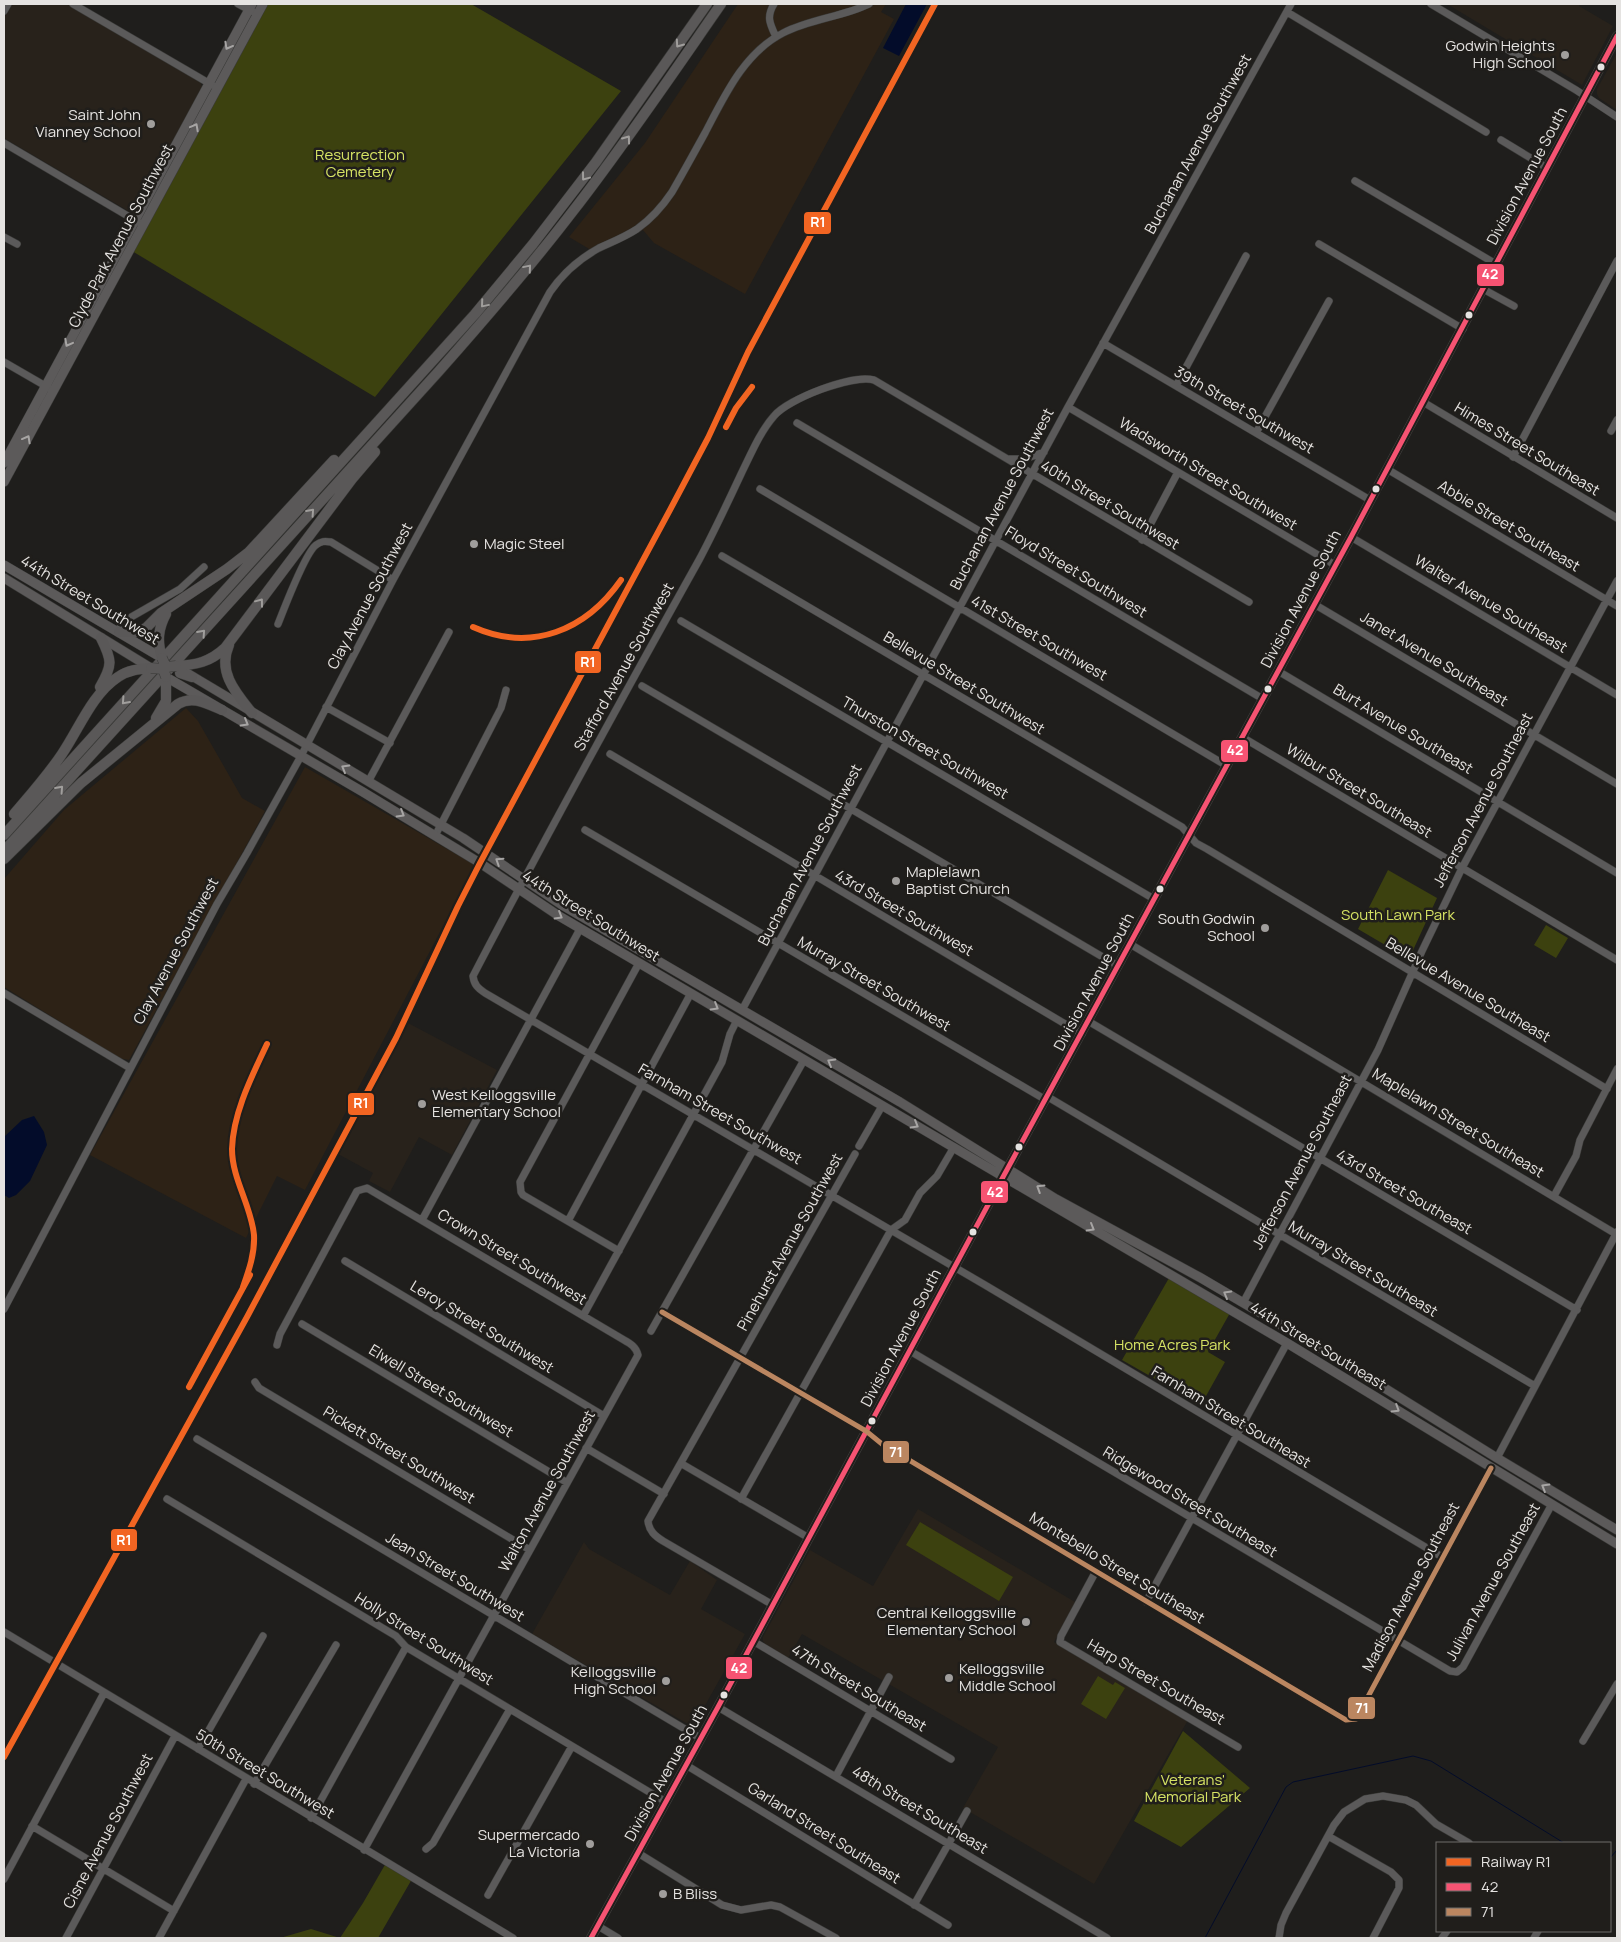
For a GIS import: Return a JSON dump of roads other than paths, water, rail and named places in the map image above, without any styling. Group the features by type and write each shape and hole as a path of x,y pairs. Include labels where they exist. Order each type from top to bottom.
{"highway":[{"path":"4,835 476,314 554,218 607,148 707,4"},
{"path":"4,851 439,371 505,295 573,212 647,111 721,4"},
{"path":"4,826 56,762 100,694 113,680 129,671 202,663 213,658 225,648 352,479 388,437 439,371"},
{"path":"118,631 140,631 150,625 161,613 249,552 364,429 404,394"},
{"path":"141,733 162,710 166,701 169,668 158,630 168,609"},
{"path":"237,632 226,652 226,670 233,688 252,713"},
{"path":"86,715 110,667 109,653 101,638"},
{"path":"169,668 192,677"},
{"path":"4,859 75,788 178,704 186,700 201,701 222,710"}],"main road":[{"name":"Clyde Park Avenue Southwest","path":"212,85 263,4"},
{"name":"Clyde Park Avenue Southwest","path":"4,482 54,391 139,222 212,85 250,7"},
{"name":"Division Avenue South","path":"592,1938 1463,329 1617,36"},
{"name":"Clyde Park Avenue Southwest","path":"4,463 45,386 139,222"},
{"name":"44th Street Southwest","path":"4,565 118,631 222,710 435,836 519,889 532,900 1003,1177"},
{"name":"44th Street Southwest","path":"4,578 101,638 145,668"},
{"path":"23,590 48,597 55,595"},
{"path":"49,605 91,618 94,617"},
{"name":"44th Street Southwest","path":"192,677 440,825 500,862 562,905 900,1102 1008,1168"},
{"path":"661,975 666,971 689,979"},
{"path":"830,1075 840,1076 848,1072"},
{"path":"855,1090 869,1084"},
{"path":"882,1106 893,1106 900,1102"},
{"name":"44th Street Southeast","path":"1008,1168 1056,1199 1304,1338 1617,1530"},
{"name":"44th Street Southeast","path":"1003,1177 1268,1331 1617,1544"},
{"path":"1268,1331 1278,1331 1283,1326"},
{"path":"1287,1343 1296,1338 1304,1338"},
{"path":"1478,1460 1488,1463 1497,1458"},
{"path":"1552,1504 1559,1500 1570,1501"},
{"path":"1592,1529 1600,1524 1609,1524"}],"street":[{"path":"4,11 8,4"},
{"path":"73,4 212,85"},
{"path":"238,4 250,7 257,14"},
{"path":"774,4 769,21 776,37"},
{"name":"Clay Avenue Southwest","path":"4,1309 224,890 247,853 301,756 393,580 550,292 574,265 598,249 621,239 637,229 658,210 672,192 740,70 750,58 776,37 798,26 870,4"},
{"name":"Buchanan Avenue Southwest","path":"742,1010 1068,407 1291,4"},
{"path":"1431,4 1617,117"},
{"path":"1287,12 1486,132"},
{"path":"1501,140 1547,168"},
{"path":"4,143 139,222"},
{"path":"1355,181 1496,264"},
{"path":"4,237 17,244"},
{"path":"1319,244 1463,329"},
{"path":"1176,386 1246,256"},
{"path":"1513,457 1617,261"},
{"path":"1483,289 1514,306"},
{"path":"1256,433 1329,301"},
{"name":"39th Street Southwest","path":"1103,343 1370,500"},
{"path":"4,362 54,391"},
{"name":"40th Street Southwest","path":"823,390 854,380 874,380 1249,602"},
{"name":"Stafford Avenue Southwest","path":"474,981 473,976 524,879 704,550 767,425 787,404 823,390"},
{"name":"Himes Street Southeast","path":"1423,402 1617,518"},
{"name":"Wadsworth Street Southwest","path":"1068,407 1335,565"},
{"path":"1611,431 1617,420"},
{"name":"Floyd Street Southwest","path":"797,423 1263,699"},
{"path":"1006,459 1025,459 1044,452"},
{"name":"Abbie Street Southeast","path":"1387,469 1617,606"},
{"path":"1142,540 1178,472"},
{"name":"41st Street Southwest","path":"760,489 1227,766"},
{"name":"Walter Avenue Southeast","path":"1350,537 1617,696"},
{"path":"278,624 294,583 314,546 324,541 331,542 393,580"},
{"name":"Bellevue Street Southwest","path":"722,556 1182,827 1189,835"},
{"path":"118,631 126,620 180,589 204,567"},
{"name":"Jefferson Avenue Southeast","path":"1243,1303 1378,1050 1462,868 1617,580"},
{"name":"Janet Avenue Southeast","path":"1314,604 1617,784"},
{"name":"Thurston Street Southwest","path":"682,621 1154,899"},
{"path":"368,782 449,632"},
{"name":"Burt Avenue Southeast","path":"1278,671 1617,872"},
{"path":"642,686 1118,966"},
{"path":"435,836 501,708 506,690"},
{"path":"326,707 390,743"},
{"name":"Wilbur Street Southeast","path":"1242,737 1617,960"},
{"name":"43rd Street Southwest","path":"610,754 1082,1034"},
{"name":"Murray Street Southwest","path":"585,830 1047,1099"},
{"name":"Bellevue Avenue Southeast","path":"1189,835 1196,843 1607,1089"},
{"path":"422,1220 580,929"},
{"name":"Maplelawn Street Southeast","path":"1130,944 1617,1233"},
{"path":"619,1251 523,1195 520,1182 639,963"},
{"name":"Farnham Street Southwest","path":"474,981 476,986 485,993 955,1268"},
{"path":"4,993 130,1068"},
{"path":"568,1221 691,993"},
{"path":"583,1316 722,1062 730,1034 737,1020"},
{"name":"43rd Street Southeast","path":"1088,1020 1577,1310"},
{"path":"651,1331 804,1060"},
{"path":"1554,1196 1576,1156 1580,1140 1617,1069"},
{"name":"Murray Street Southeast","path":"1047,1099 1535,1386"},
{"name":"Pinehurst Avenue Southwest","path":"860,1146 882,1106"},
{"path":"741,1499 891,1230 905,1220 920,1193 937,1176 954,1147"},
{"name":"Pinehurst Avenue Southwest","path":"773,1605 663,1541 653,1534 648,1527 648,1521 682,1464 855,1154"},
{"name":"Crown Street Southwest","path":"277,1345 280,1334 358,1191 368,1188 631,1344 636,1349 638,1355"},
{"path":"1497,1458 1617,1233"},
{"name":"Leroy Street Southwest","path":"345,1261 604,1416"},
{"name":"Farnham Street Southeast","path":"955,1268 1442,1557"},
{"name":"Montebello Street Southeast","path":"662,1312 866,1431 882,1444 1341,1718 1346,1720 1356,1719"},
{"name":"Elwell Street Southwest","path":"302,1324 566,1482"},
{"path":"1146,1602 1287,1343"},
{"name":"Ridgewood Street Southeast","path":"910,1351 1398,1641 1450,1671 1457,1672"},
{"name":"Walton Avenue Southwest","path":"364,1850 460,1680 566,1482 638,1355"},
{"name":"Pickett Street Southwest","path":"254,1382 259,1388 530,1550"},
{"name":"Jean Street Southwest","path":"197,1439 700,1738"},
{"path":"586,1448 664,1494"},
{"path":"682,1464 809,1538"},
{"name":"Madison Avenue Southeast","path":"1356,1719 1491,1468"},
{"name":"Holly Street Southwest","path":"167,1499 396,1636 406,1648 666,1802"},
{"name":"Julivan Avenue Southeast","path":"1457,1672 1463,1667 1552,1504"},
{"name":"Harp Street Southeast","path":"1096,1571 1060,1641 1238,1747"},
{"name":"50th Street Southwest","path":"4,1632 310,1818 513,1938"},
{"path":"198,1749 263,1636"},
{"name":"47th Street Southeast","path":"753,1641 952,1759"},
{"path":"254,1784 336,1645"},
{"path":"310,1818 406,1648"},
{"path":"836,1776 890,1677"},
{"path":"1583,1741 1617,1684"},
{"path":"4,1879 104,1693"},
{"name":"48th Street Southeast","path":"718,1707 1108,1938"},
{"path":"426,1849 433,1843 510,1709"},
{"name":"Cisne Avenue Southwest","path":"66,1938 175,1736"},
{"path":"488,1895 572,1746"},
{"name":"Garland Street Southeast","path":"686,1765 948,1925"},
{"path":"159,1938 246,1779"},
{"path":"1279,1938 1281,1925 1286,1913 1328,1836 1344,1812 1364,1799 1383,1796 1412,1802 1436,1824 1467,1842"},
{"path":"914,1905 967,1811"},
{"path":"32,1826 174,1911"},
{"path":"1328,1836 1391,1872 1399,1880 1399,1888 1373,1938"},
{"path":"638,1853 722,1905 741,1910 771,1905 780,1907 836,1938"},
{"path":"598,1926 618,1938"}],"water":[{"path":"906,4 927,4 899,56 883,48"},
{"path":"34,1116 44,1132 47,1145 30,1181 16,1195 9,1198 4,1195 4,1137 22,1120"}],"waterway":[{"path":"1205,1938 1286,1787 1293,1782 1413,1756 1431,1761 1562,1842"},
{"path":"1611,1857 1617,1850"}],"rail line":[{"name":"R1","path":"4,1757 247,1317 396,1038 480,863 671,508 708,438 748,352 935,4"},
{"name":"R1","path":"726,427 736,408 752,387"},
{"name":"R1","path":"473,627 516,638 537,637 556,632 574,624 591,612 621,580"},
{"name":"R1","path":"243,1287 253,1255 254,1235 235,1171 232,1149 233,1135 244,1095 267,1044"},
{"name":"R1","path":"189,1387 250,1275"}],"place":[{"name":"Godwin Heights High School","path":"1565,55"},
{"name":"Saint John Vianney School","path":"151,124"},
{"name":"Magic Steel","path":"474,544"},
{"name":"Maplelawn Baptist Church","path":"896,881"},
{"name":"South Godwin School","path":"1265,928"},
{"name":"West Kelloggsville Elementary School","path":"422,1104"},
{"name":"Central Kelloggsville Elementary School","path":"1026,1622"},
{"name":"Kelloggsville Middle School","path":"949,1678"},
{"name":"Kelloggsville High School","path":"666,1681"},
{"name":"Supermercado La Victoria","path":"590,1844"},
{"name":"B Bliss","path":"663,1894"}],"park label":[{"name":"Resurrection Cemetery","path":"360,164"},
{"name":"South Lawn Park","path":"1398,915"},
{"name":"Home Acres Park","path":"1172,1345"},
{"name":"Veterans' Memorial Park","path":"1193,1788"}]}
